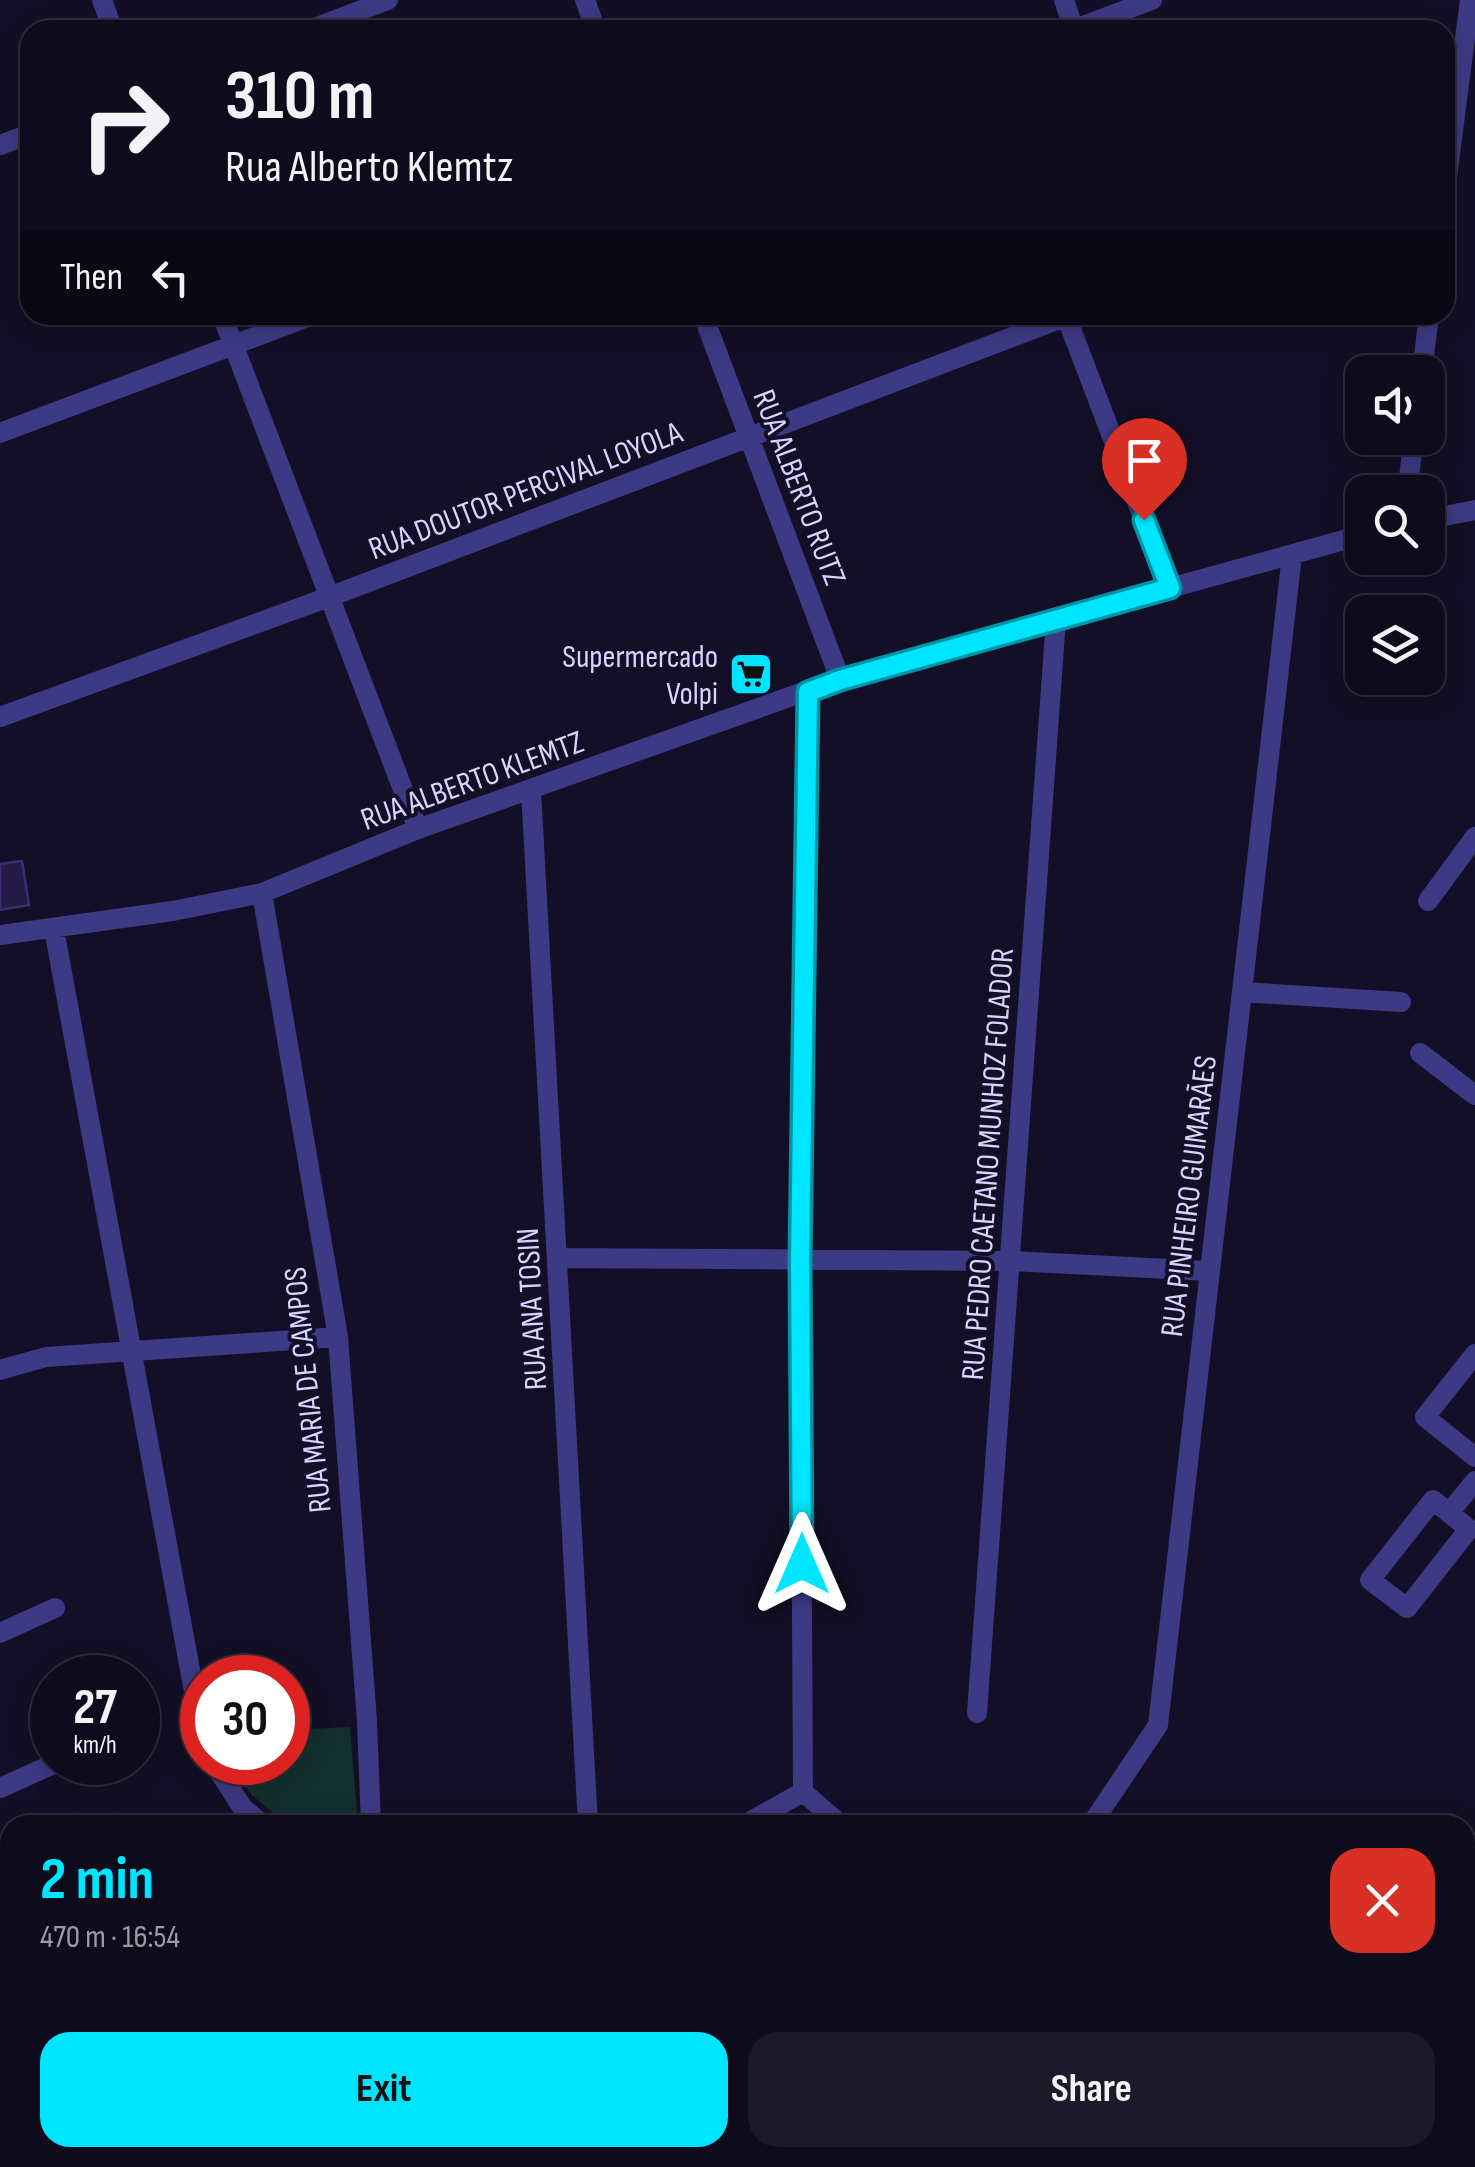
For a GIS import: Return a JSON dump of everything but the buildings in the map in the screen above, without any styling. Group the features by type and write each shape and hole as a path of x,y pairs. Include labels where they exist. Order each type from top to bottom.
{"street":[{"path":"335,20 388,0"},
{"path":"1099,20 1152,0"},
{"path":"1455,115 1470,0"},
{"path":"226,325 418,829"},
{"path":"0,433 286,325"},
{"name":"RUA ALBERTO RUTZ","path":"708,325 840,680"},
{"name":"RUA DOUTOR PERCIVAL LOYOLA","path":"0,716 329,597 1044,325"},
{"path":"1071,325 1170,588"},
{"path":"1424,355 1428,325"},
{"path":"1445,516 1475,510"},
{"name":"RUA ALBERTO KLEMTZ","path":"0,935 262,893 418,829 840,680 1345,540"},
{"name":"RUA PINHEIRO GUIMARÃES","path":"1098,1815 1158,1725 1292,555"},
{"name":"RUA PEDRO CAETANO MUNHOZ FOLADOR","path":"977,1713 1056,619"},
{"path":"808,692 800,1260 802,1792 829,1815"},
{"name":"RUA ANA TOSIN","path":"531,790 587,1815"},
{"path":"1428,901 1473,843"},
{"name":"RUA MARIA DE CAMPOS","path":"262,893 338,1336 371,1815"},
{"path":"54,929 187,1655"},
{"path":"1242,992 1402,1002"},
{"path":"1420,1053 1475,1095"},
{"path":"558,1258 1010,1261 1210,1271"},
{"path":"0,1370 46,1356 338,1336"},
{"path":"1475,1354 1425,1417 1475,1457"},
{"path":"1449,1513 1475,1481"},
{"path":"1433,1500 1449,1513 1470,1529 1407,1608 1370,1580 1433,1500"},
{"path":"0,1633 55,1608"},
{"path":"0,1788 30,1775"},
{"path":"228,1785 251,1815"},
{"path":"762,1815 802,1792"}],"green space":[{"path":"350,1727 357,1815 275,1815 245,1785 310,1785 310,1729"}],"place":[{"name":"Supermercado Volpi","path":"751,674"}],"route":[{"path":"802,1564 800,1260 808,692 1170,588 1144,520"}]}
